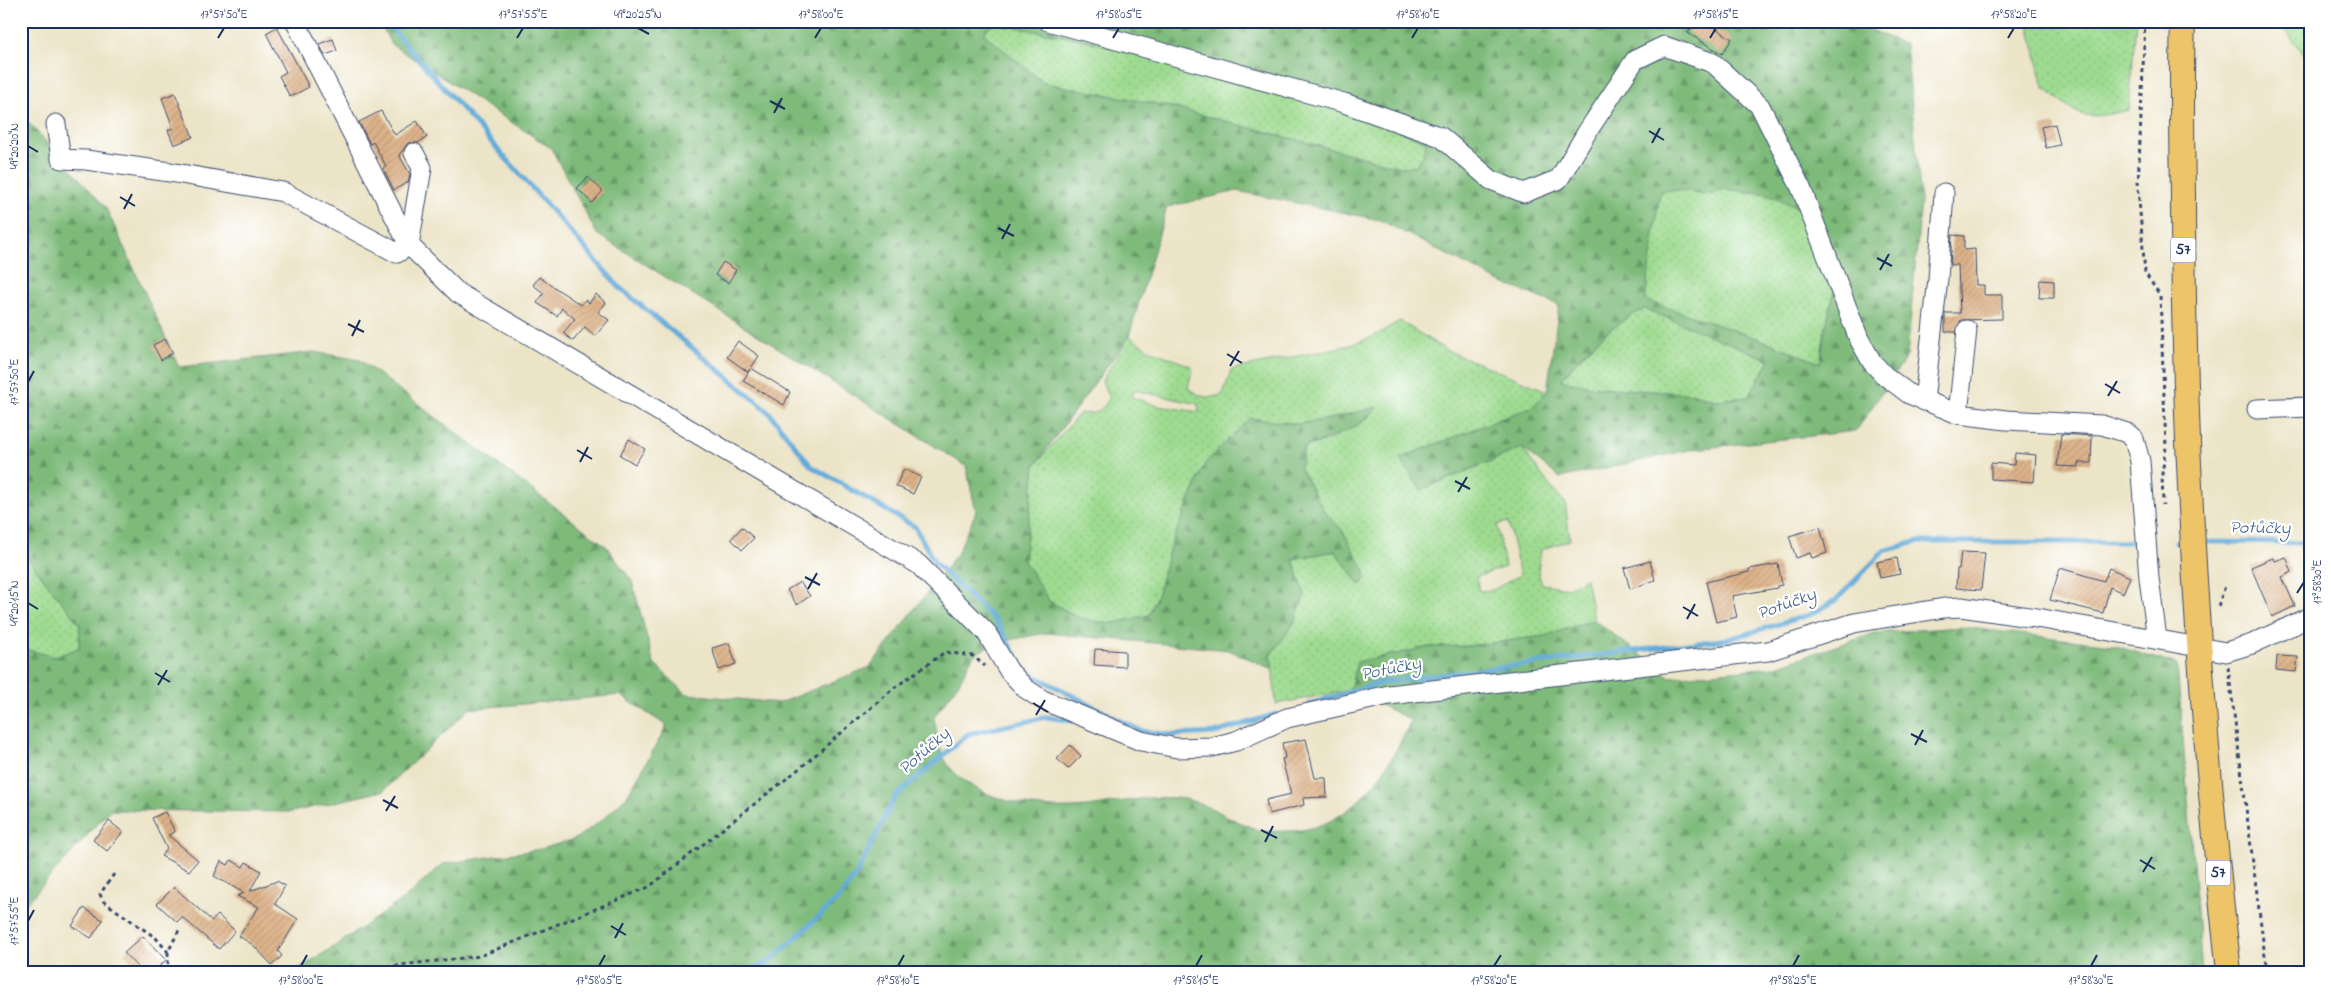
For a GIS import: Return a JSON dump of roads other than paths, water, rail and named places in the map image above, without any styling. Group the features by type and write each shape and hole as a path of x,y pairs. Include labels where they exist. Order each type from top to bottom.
{"main road":[{"name":"57","path":"2183,21 2184,314 2192,498 2217,863 2229,972"}],"street":[{"path":"295,21 409,245 458,293 918,564 986,632 1010,672 1026,689 1043,700 1120,734 1141,741 1177,748 1212,747 1236,741 1287,718 1389,695 1768,651 1854,623 1944,608 1961,607 2043,619 2226,652 2252,644 2310,617"},
{"path":"1048,21 1344,103 1441,137 1492,180 1524,193 1559,179 1587,132 1635,60 1664,46 1713,63 1760,106 1801,188 1852,323 1872,362 1896,385 1924,401 1958,414 2006,420 2102,425 2127,433 2134,439 2140,461 2149,578 2157,640"},
{"path":"56,124 61,158 170,172 283,192 397,252 409,245"},
{"path":"409,245 422,168 414,153"},
{"path":"1924,401 1938,279 1944,192"},
{"path":"1958,414 1967,330"},
{"path":"2257,409 2310,407"}],"waterway":[{"path":"385,21 620,288 767,410 811,466 915,527 935,563 995,620 1025,671 1139,730"},
{"name":"Potůčky","path":"1310,704 1384,682 1729,639 1809,615 1835,601 1884,551 1916,542 2132,542"},
{"name":"Potůčky","path":"2209,542 2310,543"},
{"name":"Potůčky","path":"1135,730 1172,735 1215,733 1276,714"},
{"name":"Potůčky","path":"743,972 769,962 839,898 856,875 895,797 968,734 1047,717 1072,721"}]}
